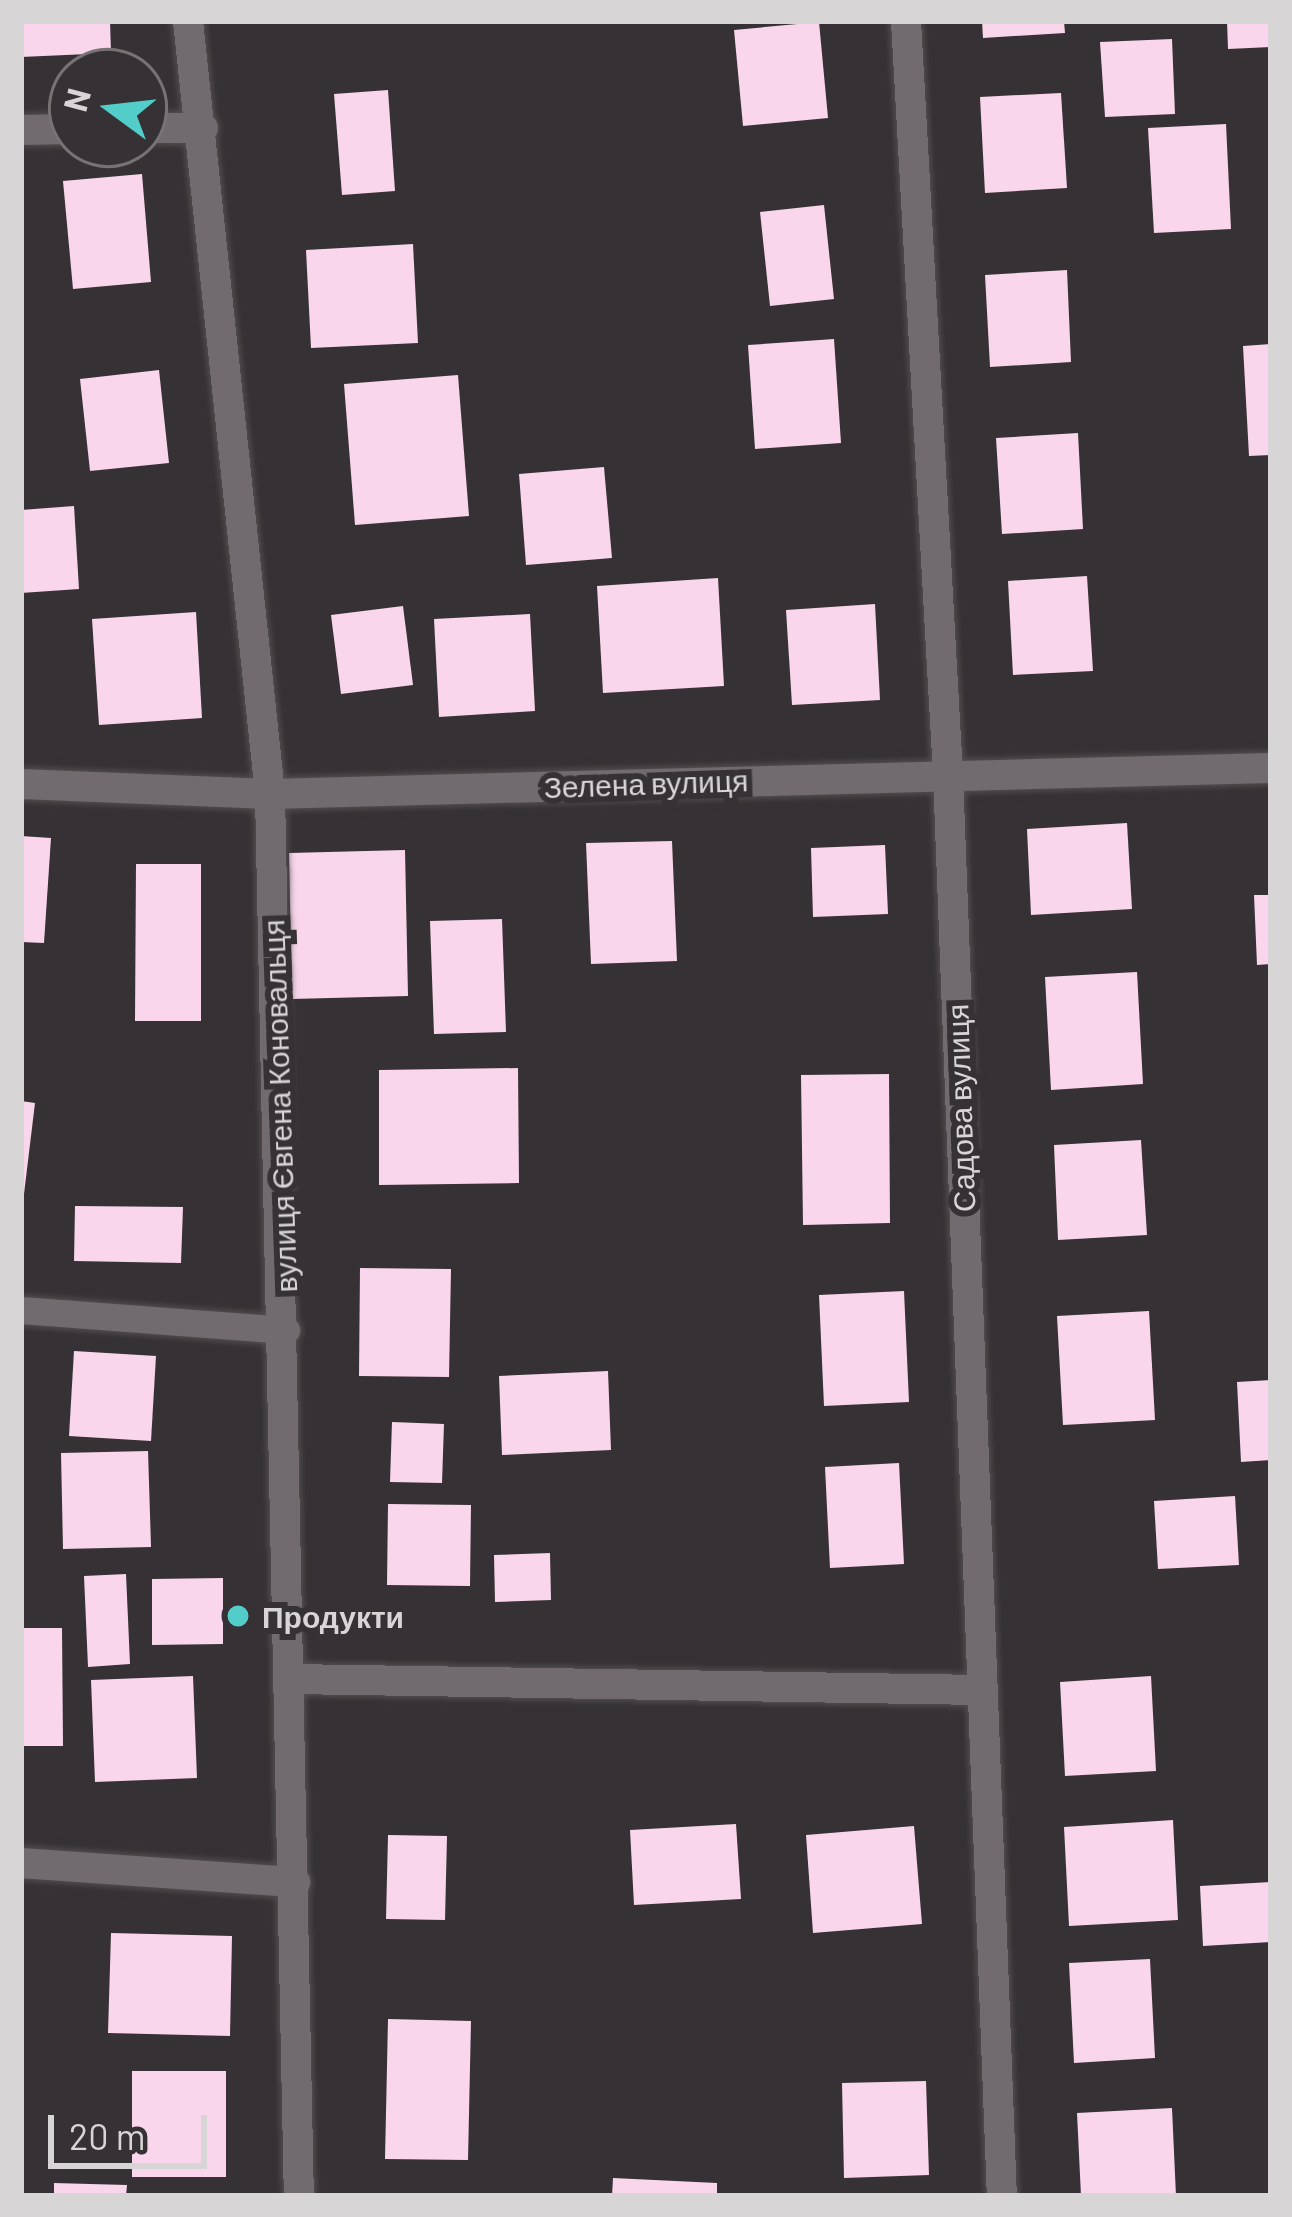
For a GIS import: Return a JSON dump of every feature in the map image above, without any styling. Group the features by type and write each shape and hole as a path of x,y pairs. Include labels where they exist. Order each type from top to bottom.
{"street":[{"name":"вулиця Євгена Коновальця","path":"188,21 203,128 270,794 286,1330 299,2196"},
{"name":"Садова вулиця","path":"906,21 948,774 1002,2196"},
{"path":"168,128 203,128"},
{"name":"Зелена вулиця","path":"21,784 270,794 1271,768"},
{"path":"290,1678 982,1690"},
{"path":"21,1863 296,1882"}],"lane":[{"path":"21,1310 286,1330"}],"building":[{"path":"21,21 110,21 111,48 48,48 48,56 21,57"},
{"path":"982,21 1064,21 1065,33 983,38"},
{"path":"1227,21 1271,21 1271,47 1228,49"},
{"path":"819,22 828,118 743,126 734,30"},
{"path":"1172,39 1175,114 1105,117 1100,42"},
{"path":"388,90 395,191 342,195 334,94"},
{"path":"1061,93 1067,188 985,193 980,97"},
{"path":"1226,124 1231,229 1154,233 1148,128"},
{"path":"142,174 151,282 73,289 63,181"},
{"path":"824,205 834,299 770,306 760,212"},
{"path":"413,244 418,343 311,348 306,250"},
{"path":"1067,270 1071,362 990,367 985,275"},
{"path":"834,339 841,443 755,449 748,345"},
{"path":"1271,344 1271,455 1249,456 1243,346"},
{"path":"159,370 169,463 90,471 80,379"},
{"path":"458,375 469,516 355,525 344,384"},
{"path":"1078,433 1083,529 1002,534 996,438"},
{"path":"604,467 612,558 526,565 519,474"},
{"path":"74,506 79,589 21,593 21,510"},
{"path":"1087,576 1093,671 1013,675 1008,581"},
{"path":"718,578 724,686 603,693 597,586"},
{"path":"875,604 880,700 792,705 786,610"},
{"path":"403,606 413,685 341,694 331,615"},
{"path":"196,612 202,718 99,725 92,619"},
{"path":"530,614 535,711 439,717 434,619"},
{"path":"1127,823 1132,909 1031,915 1027,829"},
{"path":"21,836 51,838 44,943 21,942"},
{"path":"672,841 677,961 591,964 586,843"},
{"path":"885,845 888,914 813,917 811,848"},
{"path":"405,850 408,996 292,999 289,853"},
{"path":"136,864 201,864 201,1021 135,1021"},
{"path":"1254,895 1271,895 1271,964 1257,965"},
{"path":"502,919 506,1032 434,1034 430,921"},
{"path":"1137,972 1143,1084 1051,1090 1045,977"},
{"path":"518,1068 519,1183 379,1185 379,1070"},
{"path":"889,1074 890,1223 803,1225 801,1075"},
{"path":"21,1101 35,1103 24,1194 21,1194"},
{"path":"1141,1140 1147,1235 1058,1240 1054,1145"},
{"path":"75,1206 183,1207 181,1263 74,1261"},
{"path":"360,1268 451,1269 449,1377 359,1376"},
{"path":"904,1291 909,1402 824,1406 819,1295"},
{"path":"1149,1311 1155,1420 1063,1425 1057,1316"},
{"path":"74,1351 156,1356 151,1441 69,1436"},
{"path":"608,1371 611,1450 502,1455 499,1376"},
{"path":"1271,1380 1271,1460 1241,1462 1237,1382"},
{"path":"392,1422 444,1424 442,1483 390,1482"},
{"path":"148,1451 151,1547 63,1549 61,1453"},
{"path":"899,1463 904,1564 830,1568 825,1467"},
{"path":"1235,1496 1239,1565 1158,1569 1154,1501"},
{"path":"388,1504 471,1505 470,1586 387,1585"},
{"path":"550,1553 551,1600 495,1602 494,1555"},
{"path":"126,1574 130,1664 88,1667 84,1576"},
{"path":"223,1578 223,1644 152,1645 152,1579"},
{"path":"21,1628 62,1628 63,1746 21,1746"},
{"path":"193,1676 197,1778 95,1782 91,1680"},
{"path":"1151,1676 1156,1771 1065,1776 1060,1682"},
{"path":"1173,1820 1178,1920 1069,1926 1064,1827"},
{"path":"736,1824 741,1899 634,1905 630,1830"},
{"path":"914,1826 922,1924 813,1933 806,1835"},
{"path":"388,1835 447,1836 445,1920 386,1919"},
{"path":"1271,1882 1271,1942 1203,1946 1200,1886"},
{"path":"111,1933 232,1936 230,2036 108,2033"},
{"path":"1150,1959 1155,2058 1074,2063 1069,1963"},
{"path":"388,2019 471,2021 468,2160 385,2159"},
{"path":"132,2071 226,2071 226,2177 132,2177"},
{"path":"926,2081 929,2175 844,2178 842,2083"},
{"path":"1172,2108 1176,2196 1081,2196 1077,2113"},
{"path":"613,2178 717,2183 717,2196 612,2196"},
{"path":"54,2183 127,2185 126,2196 54,2196"}],"place":[{"name":"Продукти","path":"238,1616"}]}
